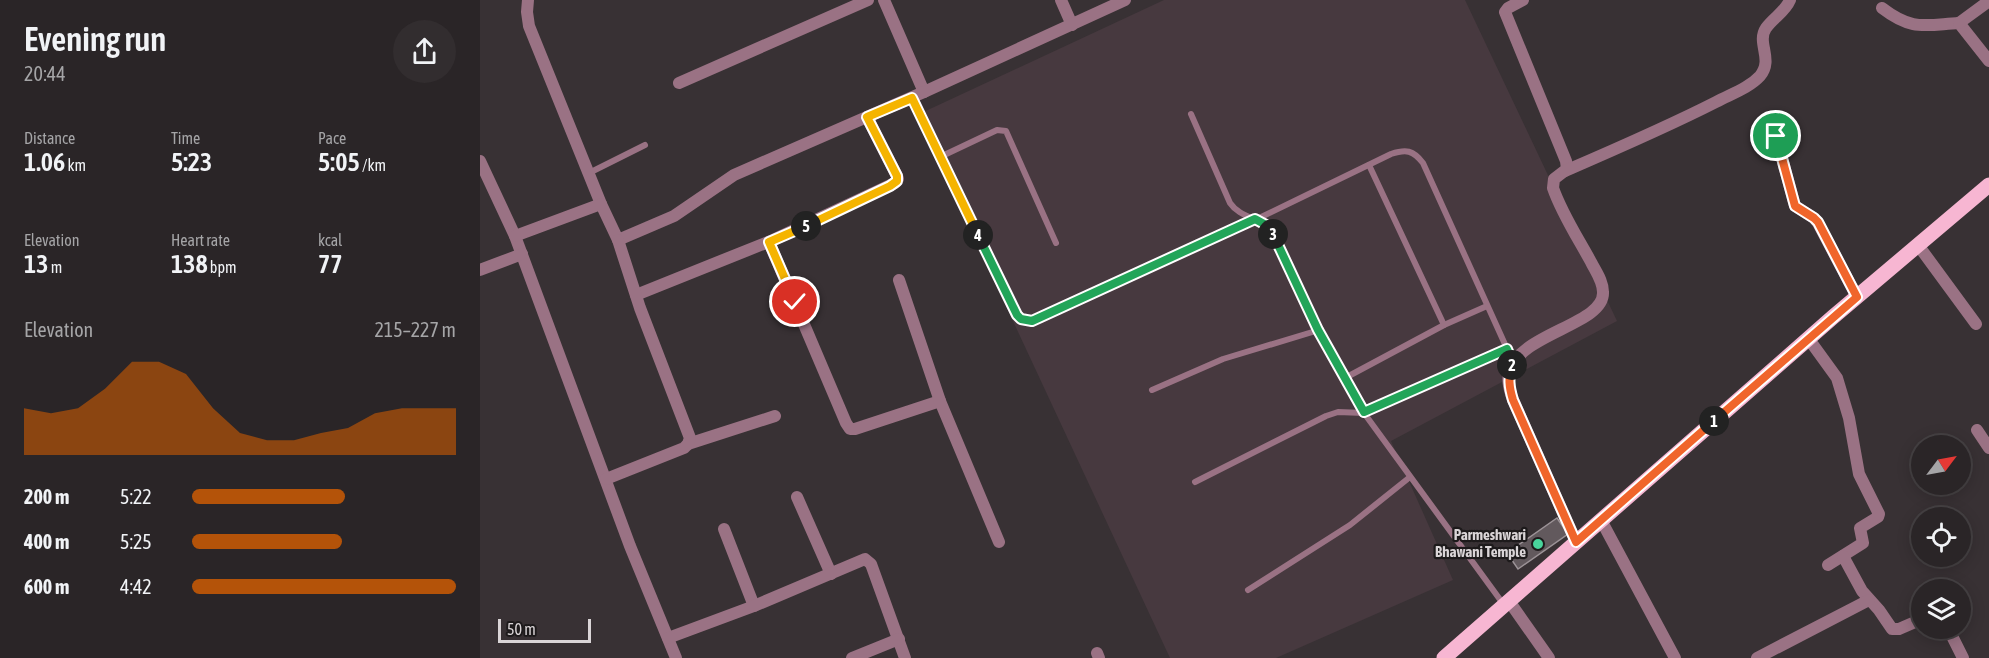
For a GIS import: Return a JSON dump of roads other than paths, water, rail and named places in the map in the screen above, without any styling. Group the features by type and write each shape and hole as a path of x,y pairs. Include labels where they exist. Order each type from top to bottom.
{"main road":[{"path":"1444,658 1808,338 1989,185"}],"street":[{"path":"528,0 529,26 601,204 618,240 636,295 688,428 690,438 688,444"},
{"path":"679,83 868,0"},
{"path":"884,0 918,95"},
{"path":"1061,0 1072,25"},
{"path":"618,240 674,216 734,175 918,95 1125,0"},
{"path":"1523,0 1505,12 1566,161 1568,167 1565,171"},
{"path":"1576,542 1513,400 1509,386 1509,374 1513,363 1526,349 1596,308 1603,296 1599,279 1553,188 1554,179 1565,171 1670,125 1749,85 1764,69 1767,61 1763,39 1766,28 1785,10 1790,0"},
{"path":"1882,8 1907,24 1959,23 1989,1"},
{"path":"1959,23 1989,61"},
{"path":"636,295 769,242 897,181 897,176 867,117"},
{"path":"1776,136 1795,206 1818,222 1857,297"},
{"path":"480,161 515,236 676,658"},
{"path":"515,236 601,204"},
{"path":"769,242 850,429 940,401"},
{"path":"1918,245 1976,324"},
{"path":"480,270 522,254"},
{"path":"899,280 940,401 999,542"},
{"path":"1808,338 1840,386 1849,418 1859,474 1880,514 1860,528 1863,543 1828,565"},
{"path":"606,479 674,453 688,444 775,416"},
{"path":"1977,430 1989,448"},
{"path":"797,497 831,574"},
{"path":"1601,520 1675,658"},
{"path":"724,528 754,606"},
{"path":"1843,556 1858,586 1894,630 1911,623"},
{"path":"668,638 754,606 865,559 870,561 905,658"},
{"path":"1757,658 1869,600"},
{"path":"1507,603 1549,658"},
{"path":"852,658 899,639"},
{"path":"1954,639 1963,658"}],"lane":[{"path":"918,95 940,157 1021,319 1032,321 1041,317 1401,150 1417,155 1423,163 1513,363"},
{"path":"1191,114 1230,203 1236,211 1266,225 1275,237 1318,330 1364,412 1410,477 1507,603"},
{"path":"940,157 997,130 1006,131 1056,243"},
{"path":"589,173 645,145"},
{"path":"1369,165 1444,325"},
{"path":"1345,378 1444,325 1487,306"},
{"path":"1152,390 1223,359 1318,330"},
{"path":"1195,482 1326,416 1338,412 1364,412 1507,349"},
{"path":"1248,590 1350,525 1410,477"}],"place":[{"name":"Parmeshwari Bhawani Temple","path":"1538,544"}]}
